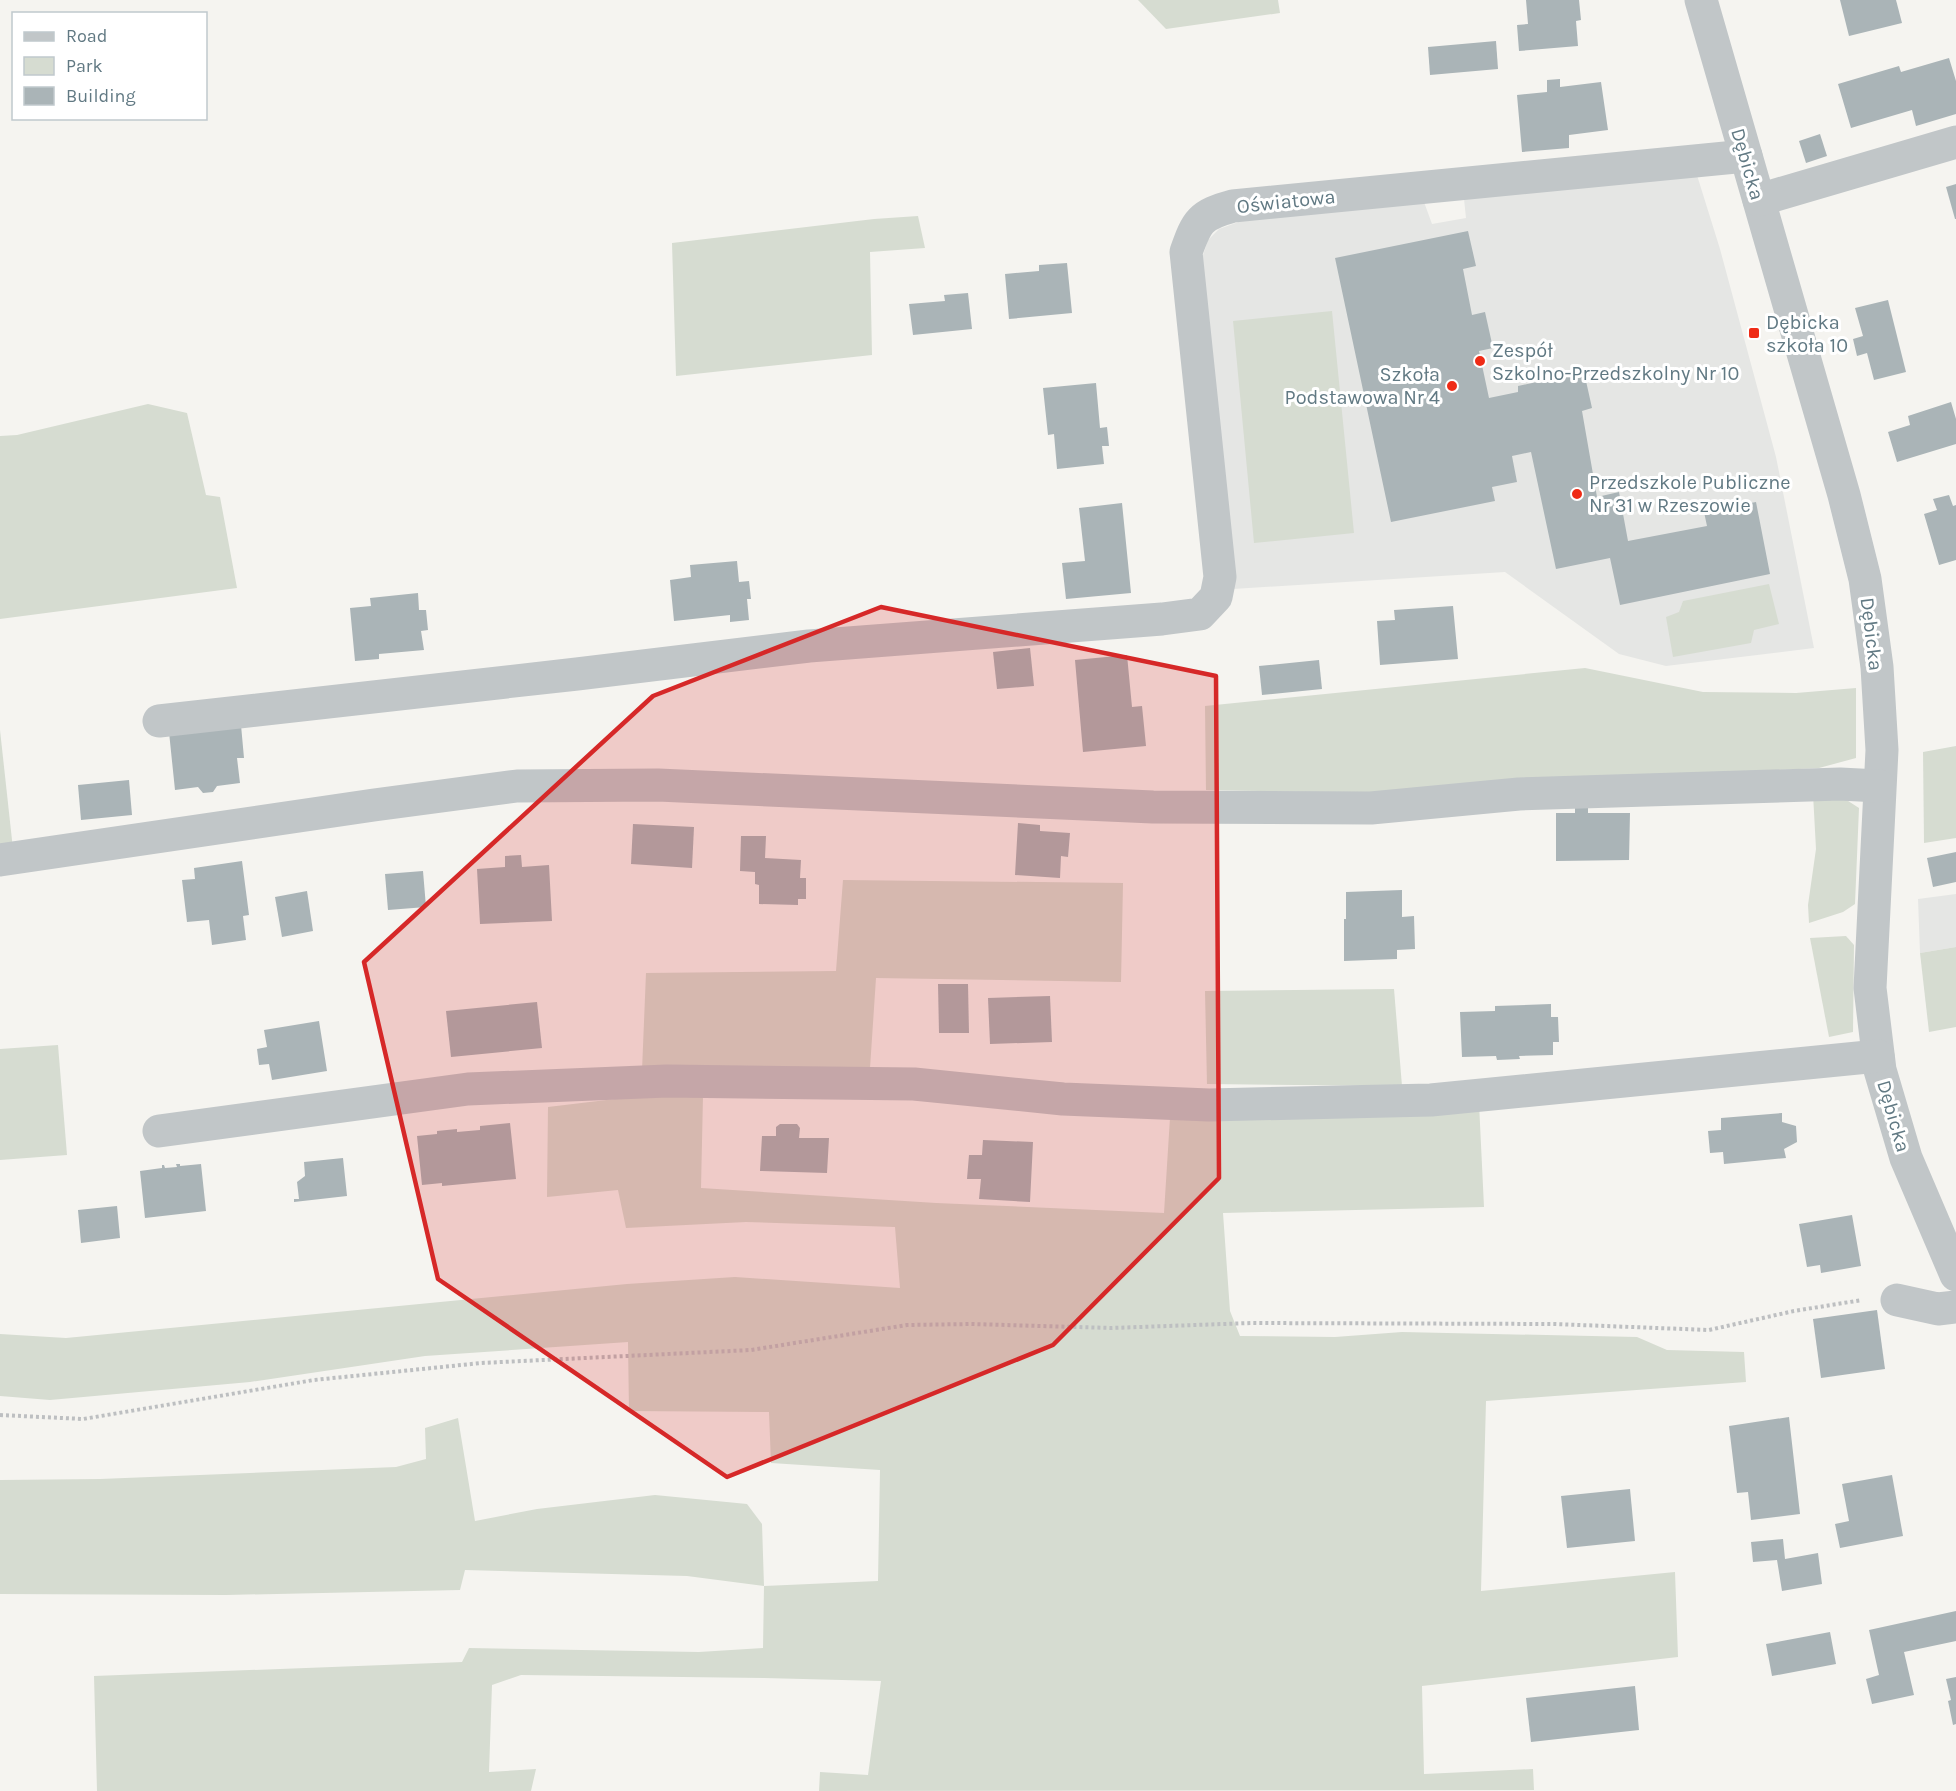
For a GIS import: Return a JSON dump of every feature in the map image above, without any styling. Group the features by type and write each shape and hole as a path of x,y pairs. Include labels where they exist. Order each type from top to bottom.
{"street":[{"name":"Dębicka","path":"1701,0 1844,495 1865,579 1877,667 1882,750 1870,988 1878,1056 1906,1158 1956,1275"},
{"path":"1759,200 1956,142"},
{"name":"Oświatowa","path":"159,721 809,646 1162,619 1200,614 1216,597 1220,577 1186,252 1195,226 1213,212 1233,206 1746,156"},
{"path":"0,860 363,806 517,786 658,785 1153,807 1360,808 1519,794 1840,784 1879,786"},
{"path":"159,1131 468,1089 667,1081 914,1084 1063,1100 1209,1105 1384,1101 1442,1099 1878,1056"},
{"path":"1897,1300 1938,1309 1956,1307"}],"path":[{"path":"0,1415 83,1419 314,1380 481,1363 751,1350 907,1325 971,1324 1111,1328 1251,1323 1531,1324 1708,1330 1794,1311 1871,1298 1897,1300"}],"highlighted area":[{"path":"881,607 1216,676 1219,1178 1053,1345 727,1477 438,1279 364,962 653,696"}],"shaded area":[{"name":"Zespół Szkolno-Przedszkolny Nr 10","path":"1696,172 1720,249 1776,457 1814,648 1666,666 1619,654 1505,572 1233,589 1200,264 1208,240 1219,229 1244,220 1424,202 1432,224 1466,218 1464,199"},
{"path":"1956,894 1956,947 1920,953 1918,899"}],"green space":[{"path":"1138,0 1278,0 1280,13 1166,29"},
{"path":"918,216 925,248 870,252 872,355 676,376 672,243 874,219"},
{"path":"1332,311 1354,533 1254,543 1233,321"},
{"path":"148,404 187,413 206,495 220,497 237,588 0,619 0,436 17,435"},
{"path":"1769,584 1779,624 1754,630 1751,643 1673,657 1666,617 1679,612 1683,601"},
{"path":"1585,668 1703,692 1796,693 1856,688 1856,758 1819,768 1522,782 1405,794 1206,790 1205,706"},
{"path":"0,730 13,849 0,851"},
{"path":"1956,746 1956,838 1924,843 1923,752"},
{"path":"1813,794 1845,799 1859,808 1855,904 1843,912 1809,923 1808,905 1816,849"},
{"path":"843,880 1123,883 1121,982 876,978 870,1068 642,1071 646,973 836,971"},
{"path":"1846,936 1854,945 1853,1032 1829,1037 1810,938"},
{"path":"1956,947 1956,1027 1929,1032 1920,953"},
{"path":"1394,989 1402,1086 1207,1084 1205,991"},
{"path":"58,1045 67,1155 0,1160 0,1049"},
{"path":"703,1095 701,1188 936,1203 1164,1213 1170,1118 1479,1103 1484,1207 1223,1213 1230,1311 1240,1336 1335,1337 1402,1332 1637,1337 1667,1350 1744,1352 1746,1382 1486,1401 1481,1591 1675,1572 1678,1657 1422,1686 1424,1774 1533,1769 1534,1790 819,1791 820,1772 868,1775 881,1681 521,1675 492,1685 489,1772 536,1769 531,1791 97,1791 94,1676 462,1662 469,1648 699,1652 763,1648 764,1586 878,1581 880,1470 771,1463 769,1412 629,1411 628,1342 425,1356 250,1382 50,1400 0,1396 0,1334 66,1338 627,1284 735,1277 900,1288 895,1227 746,1222 626,1228 618,1190 547,1197 548,1107 640,1096"},
{"path":"458,1418 475,1521 537,1509 655,1495 747,1504 762,1524 764,1586 687,1576 465,1570 460,1590 226,1595 0,1594 0,1480 100,1479 396,1467 426,1459 425,1428"}],"building":[{"path":"1526,0 1579,0 1581,20 1576,21 1578,46 1519,51 1517,25 1528,24"},
{"path":"1840,0 1896,0 1902,23 1849,36"},
{"path":"1496,41 1498,69 1430,75 1428,47"},
{"path":"1949,58 1956,81 1956,114 1916,126 1912,110 1851,128 1838,84 1899,66 1901,72"},
{"path":"1560,79 1560,87 1601,82 1608,130 1569,135 1569,148 1522,152 1517,95 1547,92 1547,80"},
{"path":"1820,134 1827,156 1806,163 1799,141"},
{"path":"1956,184 1956,219 1955,219 1946,187"},
{"path":"1468,231 1476,266 1463,269 1472,315 1485,312 1493,348 1479,351 1489,398 1518,392 1518,386 1584,372 1592,408 1582,411 1597,497 1619,492 1628,541 1707,526 1704,512 1756,502 1770,574 1620,605 1610,558 1556,569 1531,452 1512,456 1517,482 1492,487 1495,501 1391,522 1335,258"},
{"path":"1067,263 1072,313 1009,319 1005,274 1039,271 1039,265"},
{"path":"968,293 972,329 913,335 909,304 945,301 944,295"},
{"path":"1888,300 1906,372 1874,380 1867,353 1857,356 1853,339 1863,336 1855,308"},
{"path":"1096,383 1100,428 1107,427 1109,446 1102,446 1104,464 1057,469 1054,434 1048,435 1043,388"},
{"path":"1951,402 1956,419 1956,444 1897,462 1888,432 1910,425 1908,416"},
{"path":"1949,495 1953,506 1956,505 1956,560 1939,565 1924,514 1937,510 1933,499"},
{"path":"1122,503 1131,593 1066,599 1062,563 1085,561 1079,508"},
{"path":"737,561 739,582 749,581 751,599 747,599 749,620 730,622 730,615 674,621 670,580 691,577 690,565"},
{"path":"418,593 419,610 426,610 428,630 421,631 424,650 379,654 379,659 355,661 350,608 371,606 370,598"},
{"path":"1453,606 1458,659 1380,665 1377,621 1395,620 1394,610"},
{"path":"1030,648 1034,686 997,689 993,652"},
{"path":"1127,655 1132,707 1142,706 1146,746 1083,752 1075,660"},
{"path":"1319,660 1322,689 1262,695 1259,666"},
{"path":"241,725 244,758 237,758 240,783 217,786 213,792 203,793 198,787 175,790 169,732"},
{"path":"129,780 132,815 81,820 78,785"},
{"path":"1575,802 1588,802 1588,813 1630,813 1629,860 1556,861 1556,813 1575,813"},
{"path":"1018,823 1040,825 1040,831 1070,833 1068,857 1061,856 1060,878 1015,875"},
{"path":"633,824 694,827 692,868 631,864"},
{"path":"741,836 766,836 765,858 801,860 800,878 806,878 806,899 798,899 798,905 759,904 759,885 755,884 755,872 740,871"},
{"path":"1956,852 1956,882 1933,887 1927,858"},
{"path":"521,855 522,867 549,865 552,921 480,924 477,869 505,867 505,856"},
{"path":"242,861 249,915 243,916 246,940 212,945 209,920 187,922 182,880 195,879 194,868"},
{"path":"423,871 426,907 388,910 385,874"},
{"path":"1402,890 1402,917 1414,916 1415,949 1397,950 1397,959 1344,961 1346,892"},
{"path":"307,891 313,931 282,937 275,897"},
{"path":"938,984 968,984 969,1033 939,1033"},
{"path":"1050,996 1052,1042 990,1044 988,998"},
{"path":"537,1002 542,1048 451,1057 446,1011"},
{"path":"1551,1004 1551,1017 1558,1017 1559,1042 1553,1042 1553,1055 1519,1056 1520,1059 1497,1060 1496,1056 1462,1057 1460,1012 1495,1011 1495,1006"},
{"path":"319,1021 327,1071 272,1080 269,1064 259,1065 257,1049 267,1047 264,1030"},
{"path":"1782,1113 1782,1122 1796,1126 1797,1142 1784,1149 1786,1158 1724,1164 1723,1152 1710,1153 1708,1131 1721,1130 1721,1118"},
{"path":"510,1123 516,1179 442,1186 442,1183 422,1185 417,1136 457,1129 457,1132 480,1130 480,1126"},
{"path":"780,1124 797,1124 800,1128 799,1138 829,1138 827,1173 760,1171 762,1136 776,1136 776,1127"},
{"path":"983,1140 1033,1142 1030,1202 979,1199 981,1179 967,1179 969,1155 982,1155"},
{"path":"343,1158 347,1196 294,1202 294,1199 299,1199 297,1182 305,1176 304,1162"},
{"path":"176,1164 180,1166 201,1164 206,1211 145,1218 140,1171 162,1168 162,1165 165,1168 177,1167"},
{"path":"117,1206 120,1238 81,1243 78,1210"},
{"path":"1852,1215 1861,1266 1821,1273 1820,1265 1807,1267 1799,1224"},
{"path":"1877,1310 1885,1369 1821,1378 1813,1319"},
{"path":"1789,1417 1800,1514 1751,1520 1748,1492 1737,1493 1729,1426"},
{"path":"1892,1475 1903,1536 1840,1548 1835,1524 1849,1521 1842,1484"},
{"path":"1630,1489 1635,1541 1567,1548 1561,1496"},
{"path":"1783,1539 1785,1559 1818,1553 1822,1584 1782,1591 1777,1560 1753,1562 1751,1542"},
{"path":"1956,1611 1956,1641 1904,1652 1914,1695 1872,1704 1866,1679 1879,1675 1869,1630"},
{"path":"1830,1632 1836,1664 1772,1676 1766,1644"},
{"path":"1956,1677 1956,1724 1953,1725 1946,1679"},
{"path":"1635,1686 1639,1730 1531,1742 1526,1698"}],"place":[{"name":"Dębicka szkoła 10","path":"1754,333"},
{"name":"Zespół Szkolno-Przedszkolny Nr 10","path":"1480,361"},
{"name":"Szkoła Podstawowa Nr 4","path":"1452,386"},
{"name":"Przedszkole Publiczne Nr 31 w Rzeszowie","path":"1577,494"}]}
